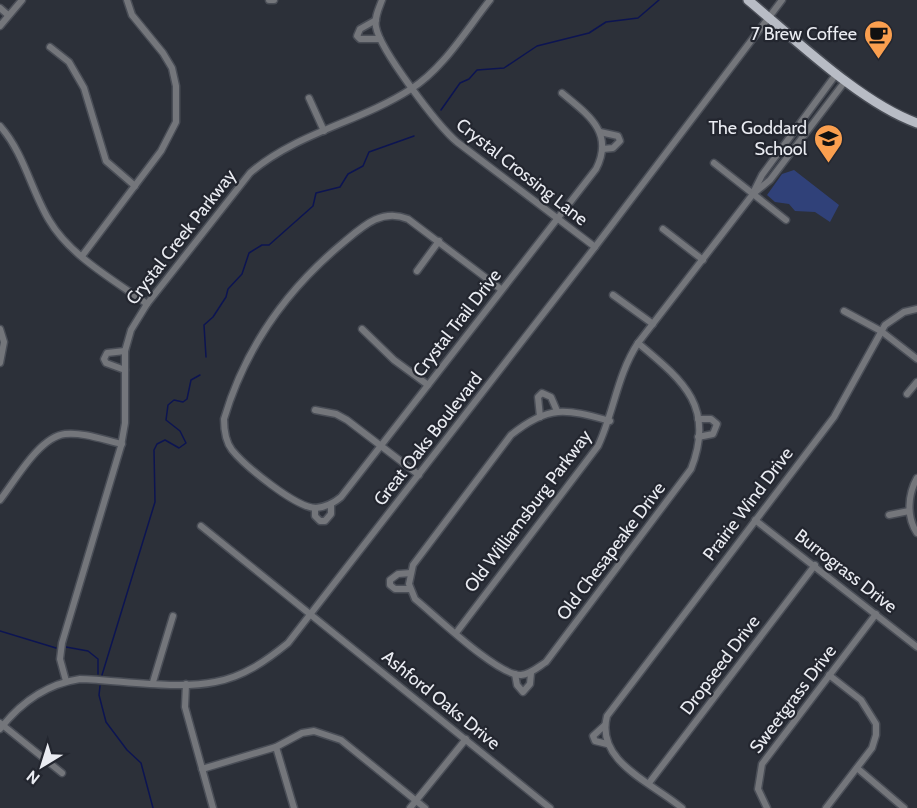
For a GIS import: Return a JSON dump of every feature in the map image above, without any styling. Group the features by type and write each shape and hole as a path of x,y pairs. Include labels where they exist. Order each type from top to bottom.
{"main road":[{"path":"748,0 846,80 887,110 917,123"}],"street":[{"path":"0,26 22,0"},
{"path":"82,256 168,141 176,122 177,105 172,68 164,52 132,15 127,0"},
{"path":"268,0 274,0"},
{"path":"376,20 360,29 357,36 360,39 380,39 376,20 382,0"},
{"name":"Crystal Creek Parkway","path":"66,681 60,659 62,643 122,444 125,423 125,351 131,330 147,304 250,173 267,159 413,88 442,61 490,0"},
{"name":"Great Oaks Boulevard","path":"1,726 29,699 66,681 80,679 186,684 214,682 240,675 266,661 288,643 596,248 782,0"},
{"path":"0,8 8,15"},
{"name":"Crystal Crossing Lane","path":"380,39 413,88 449,135 596,248"},
{"path":"50,47 69,62 84,88 106,160 135,186"},
{"name":"Old Williamsburg Parkway","path":"456,633 598,446 610,421 621,376 638,343 753,194 762,175 837,72"},
{"name":"Old Williamsburg Parkway","path":"753,194 770,180 846,80"},
{"path":"562,93 588,115 600,132 603,149"},
{"path":"309,98 324,131"},
{"path":"803,117 812,124"},
{"path":"0,126 15,147 49,220 62,238 82,256 147,304"},
{"name":"Crystal Trail Drive","path":"315,508 315,516 320,521 329,520 330,504 348,490 596,169 603,149 613,148 620,141 618,136 600,132"},
{"path":"714,164 786,220"},
{"path":"330,504 315,508 291,499 242,459 227,440 224,429 228,407 257,342 279,308 305,277 369,222 384,216 401,216 439,241 502,290"},
{"path":"663,229 702,260"},
{"path":"417,271 439,241"},
{"path":"613,295 653,324"},
{"name":"Prairie Wind Drive","path":"682,808 614,756 607,744 595,741 593,736 605,725 610,710 834,417 881,331 892,318 917,309"},
{"path":"844,311 881,331 917,359"},
{"path":"0,328 4,342 0,363"},
{"path":"362,329 394,360 428,385"},
{"name":"Old Chesapeake Drive","path":"610,421 573,411 557,411 540,417 511,435 413,565 410,589 415,599 499,668 515,674 517,685 523,692 530,684 531,673 546,662 683,481 696,456 698,419 695,404 684,384 638,343"},
{"path":"125,351 107,353 104,359 106,363 125,370"},
{"path":"907,394 917,382"},
{"path":"540,417 538,397 542,393 551,397 557,411"},
{"path":"315,410 340,416 419,475"},
{"name":"Old Chesapeake Drive","path":"698,419 711,419 717,424 713,434 698,437"},
{"path":"0,500 39,449 52,438 72,434 122,444"},
{"path":"917,478 912,488 909,511 917,533"},
{"path":"889,515 909,511"},
{"name":"Burrograss Drive","path":"755,520 917,647"},
{"name":"Ashford Oaks Drive","path":"201,526 550,808"},
{"name":"Dropseed Drive","path":"649,783 815,566"},
{"name":"Old Chesapeake Drive","path":"410,589 394,589 390,580 398,574 411,573"},
{"name":"Sweetgrass Drive","path":"766,808 758,789 762,764 876,614"},
{"path":"153,682 173,615"},
{"path":"515,674 531,673"},
{"path":"826,808 872,748 876,735 876,724 861,700 830,675"},
{"path":"186,684 185,707 213,808"},
{"path":"605,725 607,744"},
{"path":"1,726 62,773"},
{"path":"202,769 276,747 302,733 327,734 341,740 425,808"},
{"path":"410,808 466,739"},
{"path":"276,747 294,808"},
{"path":"857,768 904,808"}],"shaded area":[{"path":"794,170 839,205 830,222 815,212 795,211 789,204 775,202 767,195 782,174"}],"waterway":[{"path":"441,110 460,83 469,79 477,70 504,68 537,46 589,33 606,22 638,18 659,0"},
{"path":"206,357 204,325 213,317 226,297 228,289 242,274 249,253 262,245 269,245 313,206 316,193 340,187 348,174 363,166 369,152 414,136"},
{"path":"102,675 155,502 154,450 157,444 165,440 179,448 186,443 180,431 166,420 168,405 174,400 183,402 187,399 191,380 200,375"},
{"path":"0,631 56,648"},
{"path":"66,647 88,651 98,659 98,674"},
{"path":"100,686 99,695 106,722 127,750 141,763 153,808"}],"place":[{"name":"7 Brew Coffee","path":"878,60"},
{"name":"The Goddard School","path":"828,164"}]}
